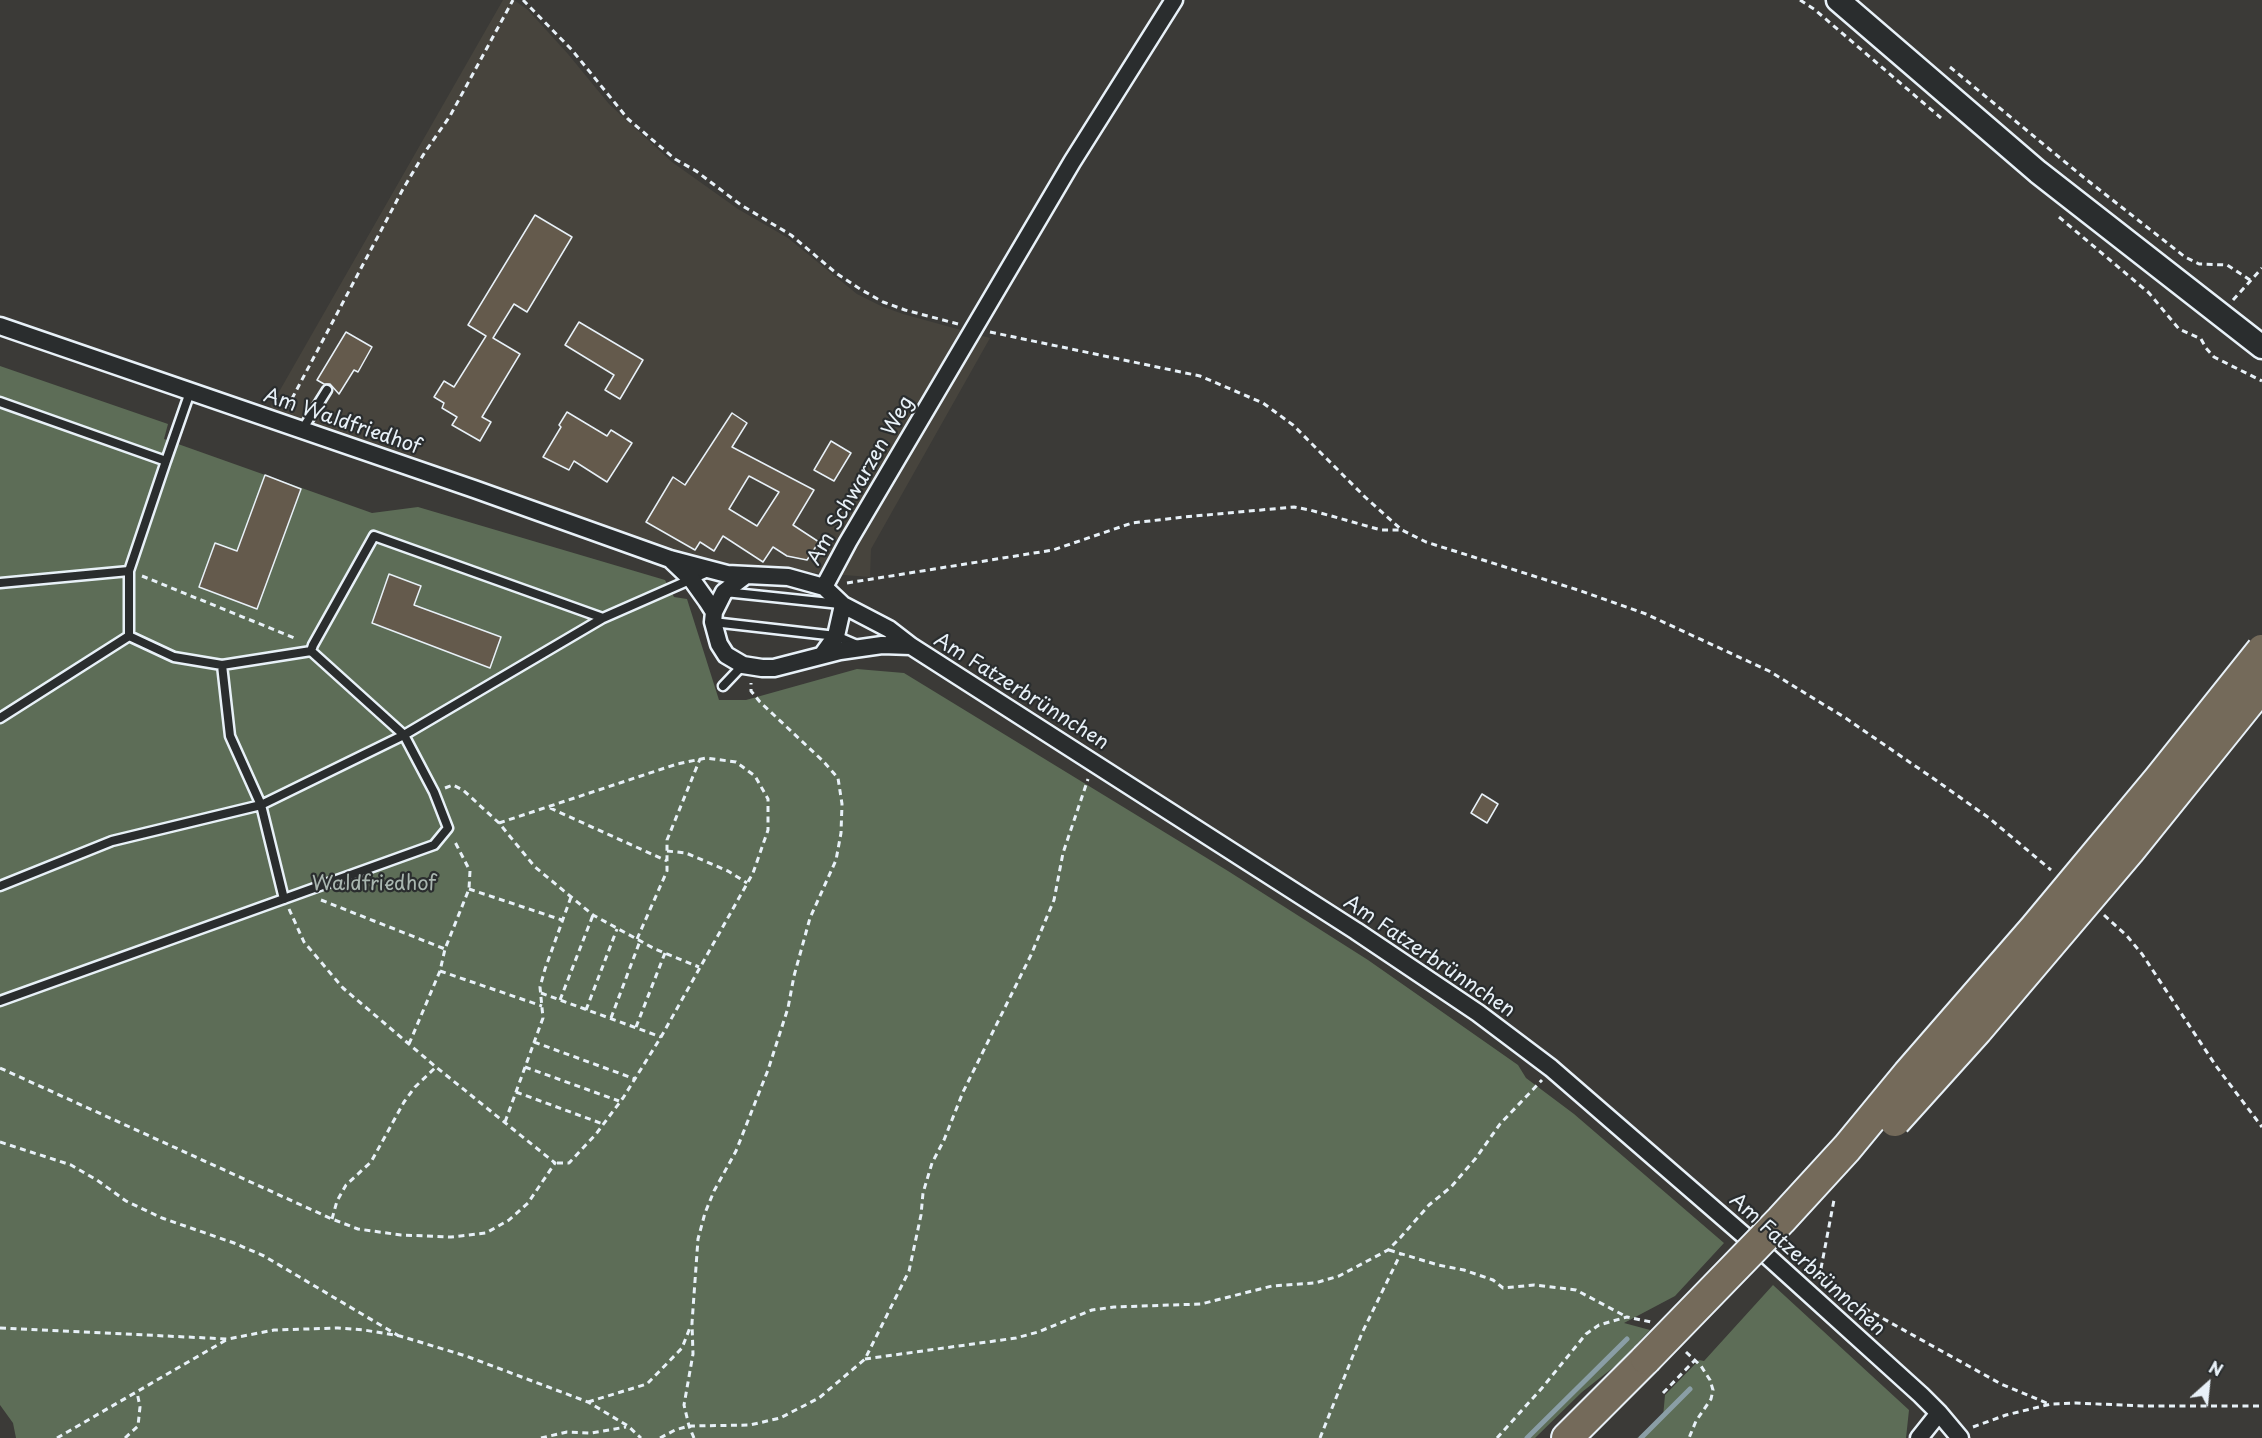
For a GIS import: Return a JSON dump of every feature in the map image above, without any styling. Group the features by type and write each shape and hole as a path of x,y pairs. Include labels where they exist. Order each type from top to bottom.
{"highway":[{"path":"1567,1438 1656,1375 1781,1220 1847,1148 1908,1074 2036,928 2262,650"},
{"path":"1595,1438 1820,1203 1977,1030 2129,851 2262,686"}],"main road":[{"path":"1838,0 2038,172 2262,347"}],"street":[{"name":"Am Schwarzen Weg","path":"670,559 710,571 745,576 788,577 824,587 848,542 1072,162 1174,0"},
{"name":"Am Waldfriedhof","path":"0,326 670,559"},
{"path":"670,559 692,580 713,617 719,644 726,655 743,664 774,668 823,654 861,647 910,646"},
{"path":"713,617 724,592 745,576"},
{"path":"823,654 836,636 843,605 824,587"},
{"name":"Am Fatzerbrünnchen","path":"843,605 889,629 910,646 1356,931 1478,1013 1551,1068 1770,1258 1939,1413 1959,1437"},
{"path":"1919,1438 1939,1413"}],"lane":[{"path":"302,430 327,390"},
{"path":"129,636 129,571 190,392"},
{"path":"0,402 166,461"},
{"path":"312,648 374,536 603,618"},
{"path":"0,583 129,571"},
{"path":"0,886 112,841 261,806 404,735 603,618 710,571"},
{"path":"724,592 843,605"},
{"path":"713,617 836,636 861,647"},
{"path":"129,636 174,657 222,664 312,648"},
{"path":"0,718 129,636"},
{"path":"0,1001 434,845 448,828 435,792 404,735 312,648"},
{"path":"222,664 230,736 261,806 284,899"},
{"path":"723,686 743,664"}],"path":[{"path":"287,409 403,189 450,116 513,0"},
{"path":"523,0 572,50 628,119 675,159 696,171 741,205 791,235 836,273 860,289 883,302 904,310 975,329 1191,373 1244,393 1278,412 1402,530 1426,542 1646,614 1769,671 1844,717 1989,818 2057,875"},
{"path":"1945,63 2184,257 2199,264 2228,265 2250,280"},
{"path":"2235,298 2262,268"},
{"path":"2201,339 2214,357 2262,381"},
{"path":"824,587 1053,550 1113,528 1132,523 1167,519 1294,507 1381,530 1402,530"},
{"path":"129,571 312,648"},
{"path":"694,1438 684,1405 693,1361 692,1323 698,1239 714,1191 736,1151 768,1070 788,1008 810,918 836,860 841,833 842,804 838,778 760,702 751,691 750,681"},
{"path":"284,899 304,942 343,988 555,1163 569,1163 620,1102 662,1037 753,873 768,830 768,800 756,776 736,762 700,759 677,764 499,823"},
{"path":"611,1018 638,940 667,871 668,840 700,759"},
{"path":"660,1438 689,1426 750,1425 780,1419 819,1398 865,1359 909,1270 921,1215 923,1193 932,1163 945,1140 963,1092 1042,930 1054,900 1062,853 1070,828 1088,778 1098,765"},
{"path":"435,792 453,784 463,790 499,823 536,867 593,915 638,940 699,967"},
{"path":"549,807 668,861"},
{"path":"409,1044 440,970 445,949 469,889 470,871 448,828"},
{"path":"667,850 686,853 728,871 747,883"},
{"path":"469,889 562,920"},
{"path":"303,893 445,949"},
{"path":"505,1122 543,1018 541,993 545,969 571,897"},
{"path":"2097,909 2127,936 2142,954 2216,1066 2262,1127"},
{"path":"560,1000 593,915"},
{"path":"586,1010 617,928"},
{"path":"636,1027 665,953"},
{"path":"440,970 542,1006"},
{"path":"541,993 662,1037"},
{"path":"534,1042 635,1079"},
{"path":"332,1219 337,1201 346,1185 371,1162 404,1102 415,1087 436,1067"},
{"path":"525,1067 620,1102"},
{"path":"0,1068 358,1229 401,1235 451,1237 486,1233 509,1220 528,1203 555,1163"},
{"path":"865,1359 1016,1338 1038,1332 1092,1310 1201,1304 1272,1286 1315,1282 1339,1276 1388,1250 1429,1205 1451,1187 1476,1158 1500,1124 1551,1068"},
{"path":"516,1092 603,1124"},
{"path":"0,1142 71,1165 126,1201 162,1218 264,1256 400,1336"},
{"path":"1388,1250 1464,1270 1493,1280 1503,1288 1534,1285 1576,1290 1627,1317"},
{"path":"1320,1438 1362,1333 1401,1253"},
{"path":"1832,1291 2001,1384 2051,1404"},
{"path":"1497,1438 1586,1334 1599,1325 1627,1317 1641,1318 1654,1324"},
{"path":"588,1402 647,1384 682,1348 692,1323"},
{"path":"0,1328 228,1340 274,1330 317,1328 364,1330 400,1336 466,1356 588,1402 628,1426 640,1438"},
{"path":"57,1438 228,1340"},
{"path":"1683,1348 1710,1380 1713,1389 1712,1399 1696,1421 1689,1438"},
{"path":"1656,1375 1695,1360"},
{"path":"125,1438 138,1426 140,1407 137,1392"},
{"path":"1959,1437 1986,1422 2051,1404 2262,1406"},
{"path":"542,1438 567,1432 591,1433 628,1426"}],"shaded area":[{"path":"503,0 514,0 528,10 609,104 672,162 738,209 788,238 857,294 903,314 990,338 871,549 870,577 752,568 702,559 658,546 268,411"}],"green space":[{"name":"Waldfriedhof","path":"0,366 168,424 164,439 372,513 418,507 665,580 674,597 687,599 719,700 746,700 857,669 904,673 1228,871 1368,960 1518,1065 1526,1078 1574,1114 1724,1243 1675,1296 1624,1323 1650,1330 1619,1363 1582,1392 1535,1438 16,1438 13,1423 0,1405"},
{"path":"1773,1285 1909,1410 1906,1438 1637,1438 1663,1417 1665,1395 1699,1360 1704,1361"}],"building":[{"path":"535,215 572,237 527,312 514,304 493,338 520,354 482,417 491,422 480,441 452,425 457,417 442,408 444,403 434,397 444,381 454,387 486,336 468,325"},
{"path":"579,322 643,360 620,399 605,390 614,375 565,345"},
{"path":"346,332 372,347 358,372 354,370 339,394 330,384 317,380"},
{"path":"567,412 607,436 611,430 632,443 607,482 574,461 569,470 543,457"},
{"path":"732,413 747,423 732,447 814,490 793,525 819,542 807,560 787,556 773,547 763,562 723,536 714,551 700,542 695,550 646,522 673,477 685,485","holes":["749,476 779,492 757,526 729,509"]},
{"path":"831,441 851,453 834,481 814,470"},
{"path":"265,475 301,489 257,609 199,587 215,543 237,551"},
{"path":"389,574 421,586 414,605 501,637 490,668 372,623"},
{"path":"1482,794 1498,804 1487,823 1471,813"}],"waterway":[{"path":"1527,1438 1627,1339"},
{"path":"1641,1438 1690,1389"}]}
